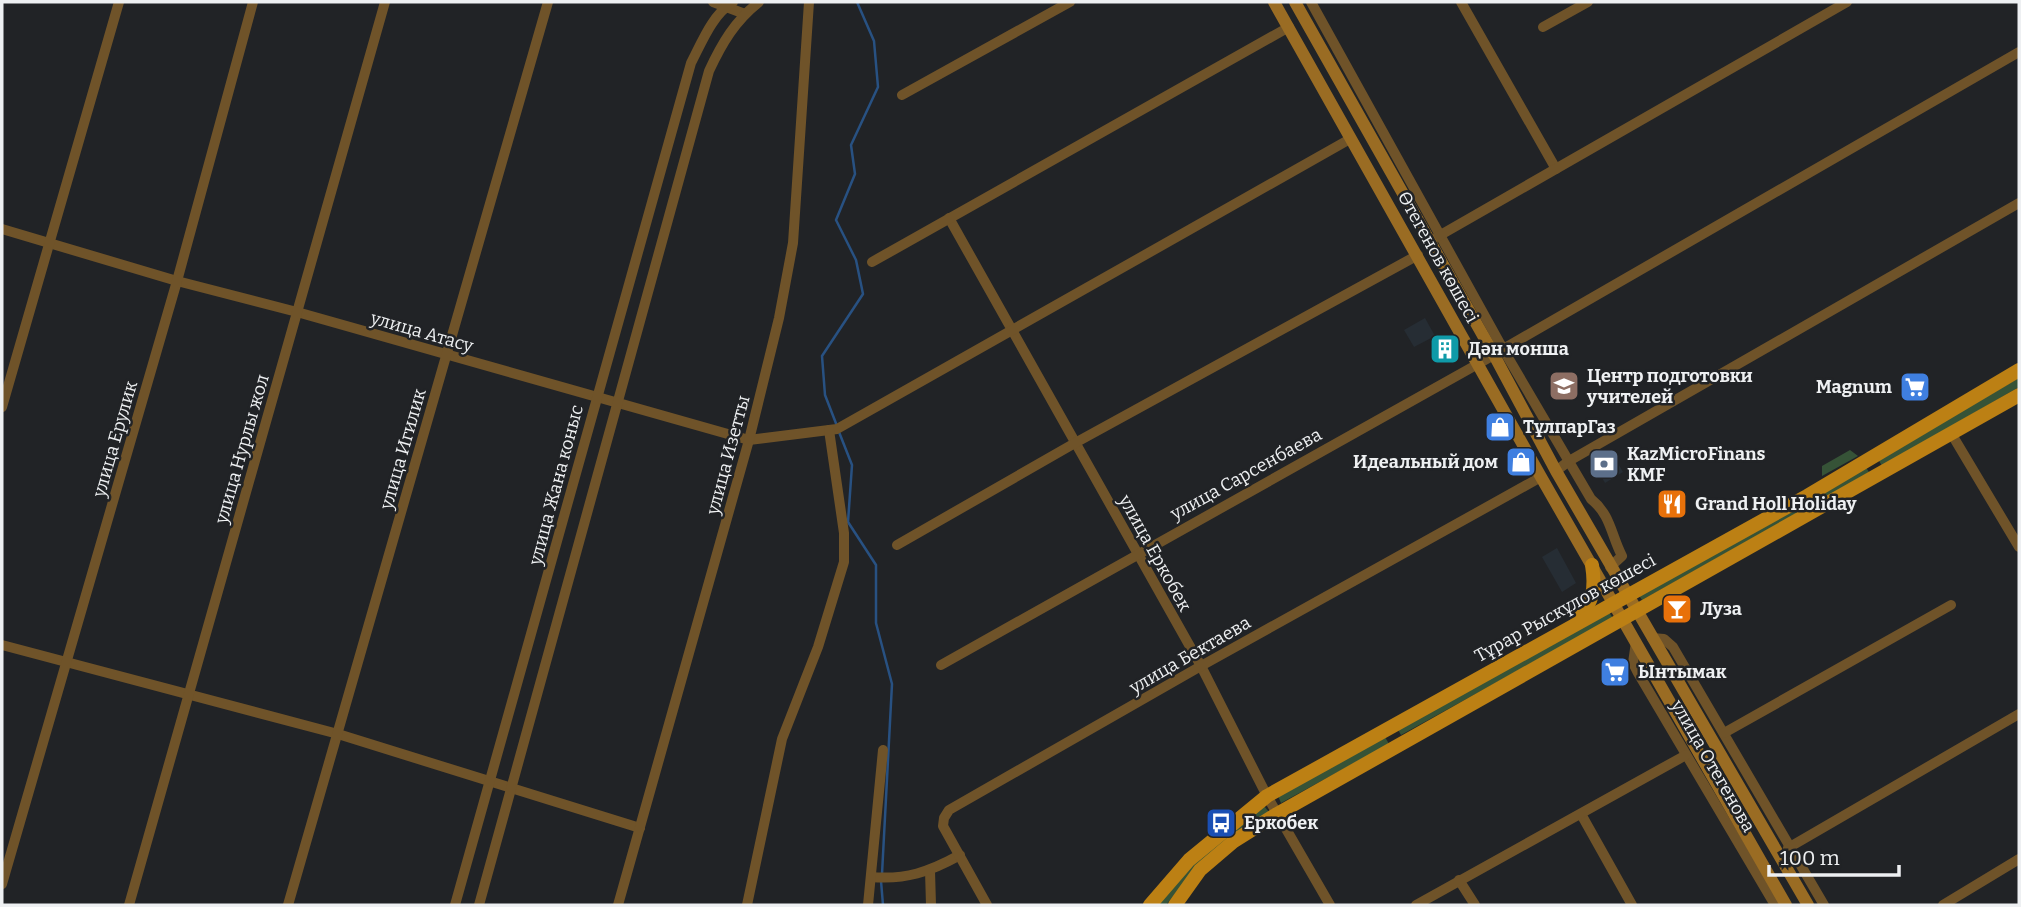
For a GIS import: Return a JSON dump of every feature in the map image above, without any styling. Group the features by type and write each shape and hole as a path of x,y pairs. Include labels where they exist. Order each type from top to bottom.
{"main road":[{"name":"Өтегенов көшесі","path":"1274,2 1592,565 1620,599"},
{"name":"Өтегенов көшесі","path":"1295,2 1421,224 1436,238 1499,352 1556,471 1610,567 1620,599"},
{"name":"Тұрар Рыскұлов көшесі","path":"1150,905 1189,860 1267,796 1807,496 2019,370"},
{"path":"1175,905 1200,870 1234,841 1277,814 2019,394"},
{"path":"1867,460 1877,475"},
{"path":"1807,496 1815,511"},
{"path":"1574,625 1592,597 1595,584 1592,565"},
{"name":"улица Отегенова","path":"1620,599 1637,612 1808,905"},
{"name":"улица Отегенова","path":"1620,599 1623,620 1786,905"},
{"path":"1386,729 1396,747"}],"street":[{"path":"2,407 119,2"},
{"name":"улица Ерулик","path":"2,884 177,281 253,2"},
{"name":"улица Нурлы жол","path":"129,905 385,2"},
{"name":"улица Игилик","path":"288,905 548,2"},
{"path":"713,2 730,4 745,14"},
{"path":"479,905 708,75 724,39 759,2"},
{"name":"улица Изетты","path":"618,905 749,440 779,318 793,243 809,2"},
{"path":"902,95 1070,2"},
{"path":"1311,2 1436,238 1847,2"},
{"path":"1461,2 1556,169"},
{"path":"1543,27 1588,2"},
{"name":"улица Жана коныс","path":"455,905 688,74 706,33 730,4"},
{"path":"872,262 1289,27"},
{"name":"улица Сарсенбаева","path":"941,665 1499,352 2019,52"},
{"path":"688,74 708,75"},
{"path":"747,905 782,739 818,647 844,562 844,533 833,429 1350,139"},
{"path":"1556,471 1569,461 2019,203"},
{"name":"улица Еркобек","path":"949,218 1201,666 1267,796 1329,905"},
{"path":"1406,234 1421,224"},
{"name":"улица Атасу","path":"2,229 177,281 297,312 749,440 833,429"},
{"path":"897,545 1075,443 1418,255"},
{"path":"1499,352 1591,499 1601,508 1614,530 1616,545 1622,556 1610,567"},
{"path":"1951,433 2019,547"},
{"name":"улица Бектаева","path":"987,905 943,826 949,810 1541,477"},
{"path":"1724,733 1951,605"},
{"name":"улица Отегенова","path":"1652,638 1664,639 1673,647 1788,848 1824,905"},
{"name":"улица Отегенова","path":"1636,642 1633,663 1775,905"},
{"path":"2,645 338,734 640,828"},
{"path":"1788,848 2019,714"},
{"path":"868,905 883,750"},
{"path":"1416,905 1686,755"},
{"path":"1581,814 1632,905"},
{"path":"871,877 897,878 930,871 960,855"},
{"path":"1943,905 2019,859"},
{"path":"930,871 931,905"},
{"path":"1459,880 1475,905"}],"shaded area":[{"path":"1425,318 1435,336 1414,347 1404,330"},
{"path":"1612,453 1623,472 1605,483 1594,464"},
{"path":"1557,548 1576,583 1562,592 1542,557"}],"green space":[{"path":"2019,378 2019,387 1882,466 1878,459"},
{"path":"1850,450 1858,456 1822,476 1822,466"},
{"path":"1865,466 1869,472 1816,504 1812,497"},
{"path":"1804,501 1808,507 1642,600 1638,594"},
{"path":"1608,611 1613,618 1401,735 1397,728"},
{"path":"1385,737 1389,744 1281,803 1278,796"},
{"path":"1264,806 1269,812 1196,867 1166,905 1158,905 1193,863"}],"waterway":[{"path":"837,426 825,395 822,356 863,294 856,260 836,220 855,174 851,145 878,87 874,41 857,2"},
{"path":"839,432 852,465 848,522 876,565 876,623 892,684 882,874"},
{"path":"881,881 883,905"}],"place":[{"name":"Дән монша","path":"1445,349"},
{"name":"Центр подготовки учителей","path":"1564,386"},
{"name":"Magnum","path":"1915,387"},
{"name":"ТұлпарГаз","path":"1500,427"},
{"name":"Идеальный дом","path":"1521,462"},
{"name":"KazMicroFinans KMF","path":"1604,464"},
{"name":"Grand Holl Holiday","path":"1672,504"},
{"name":"Луза","path":"1677,609"},
{"name":"Ынтымак","path":"1615,672"},
{"name":"Еркобек","path":"1221,823"}]}
